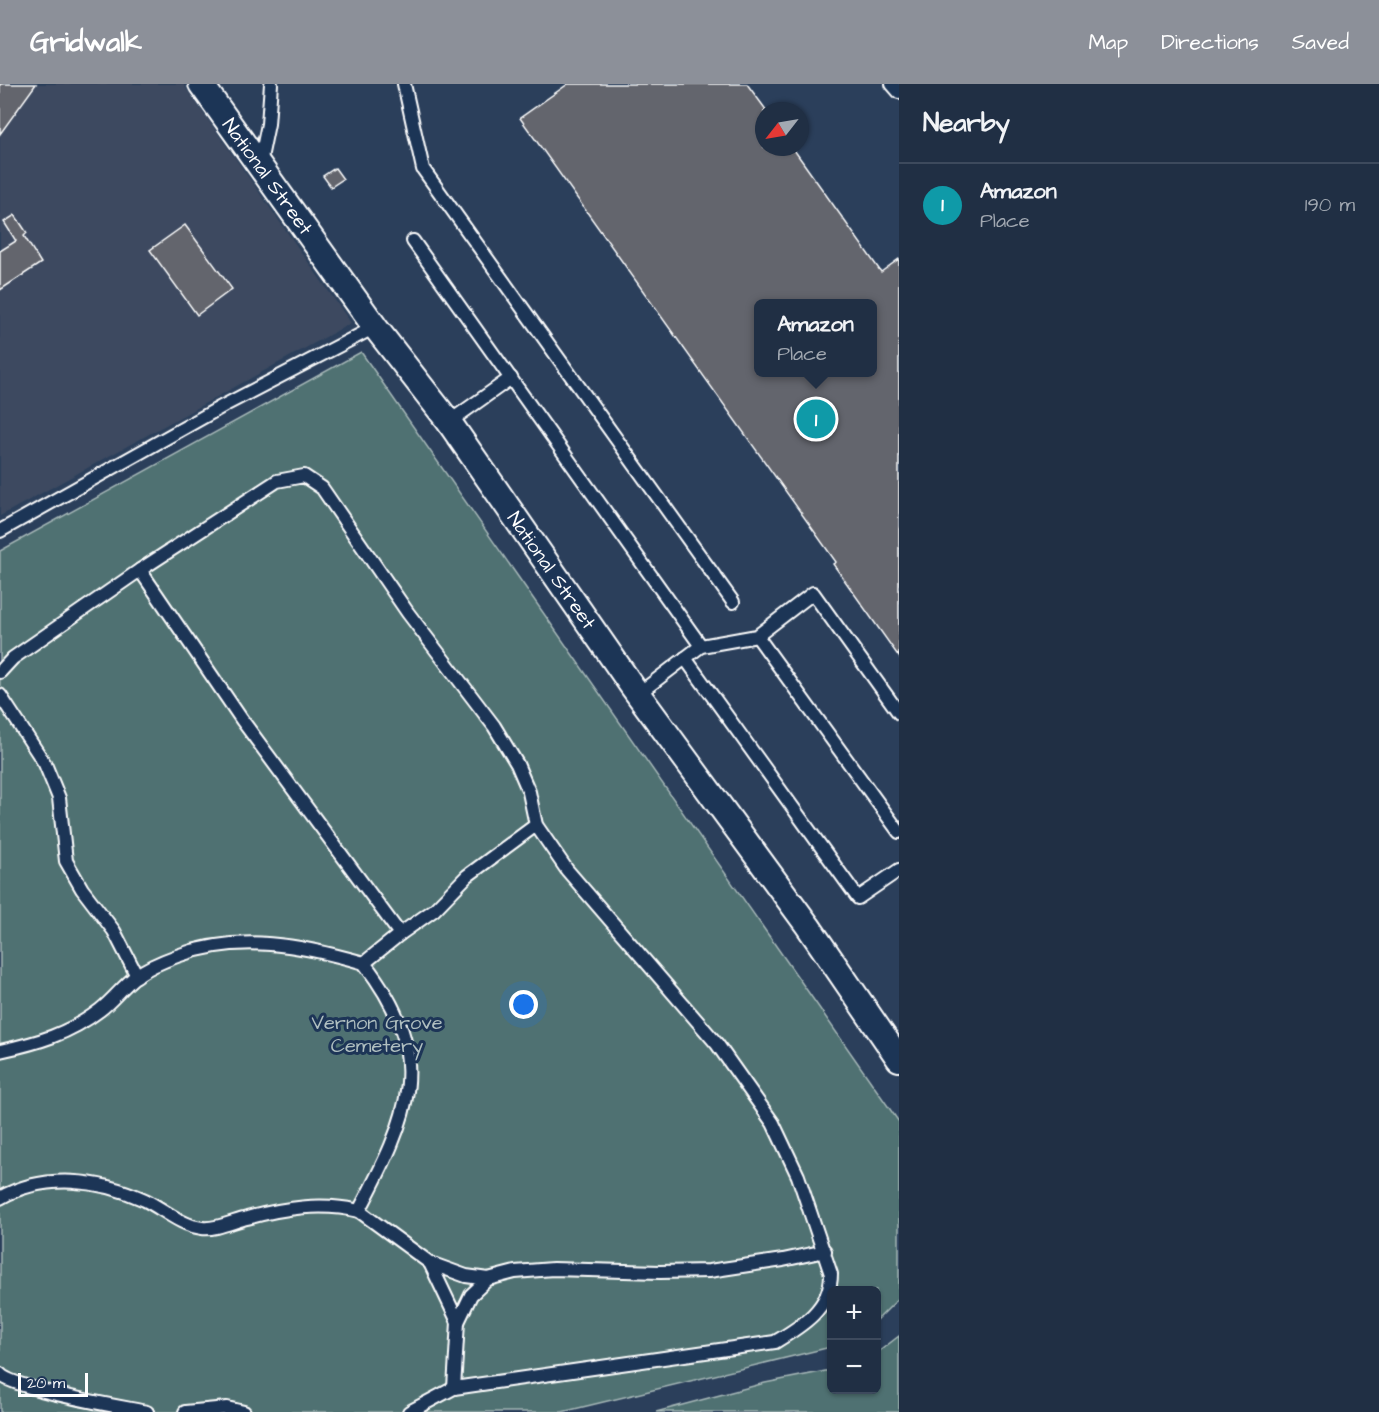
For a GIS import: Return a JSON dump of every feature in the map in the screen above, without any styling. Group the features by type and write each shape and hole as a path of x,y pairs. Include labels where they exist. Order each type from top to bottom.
{"street":[{"name":"National Street","path":"201,84 375,327 449,422 638,694 808,926 899,1059"}],"lane":[{"path":"260,165 268,124 271,84"},
{"path":"404,84 423,169 733,603"},
{"path":"892,84 899,92"},
{"path":"413,241 701,646"},
{"path":"0,531 223,406 375,327"},
{"path":"449,422 511,378"},
{"path":"0,672 13,658 140,570 277,481 304,476 322,488 408,613 494,726 517,764 528,792 536,825 567,870 604,916 717,1044 773,1123 798,1176 831,1274 831,1288 822,1306 805,1325 776,1342 454,1388 409,1412"},
{"path":"140,570 242,720 400,934"},
{"path":"638,694 701,646 757,636 813,594 899,713"},
{"path":"757,636 899,832"},
{"path":"685,658 858,898 899,870"},
{"path":"0,695 45,764 59,798 66,861 82,890 114,931 137,976"},
{"path":"364,963 434,910 467,876 536,825"},
{"path":"0,1051 39,1043 71,1030 101,1009 137,976 160,963 197,949 237,941 277,943 364,963 379,983 407,1044 410,1073 400,1130 359,1211"},
{"path":"0,1198 19,1187 42,1182 83,1182 118,1189 204,1229 279,1209 335,1205 359,1211 430,1263 466,1275 488,1279 515,1272 553,1269 709,1271 825,1251"},
{"path":"430,1263 458,1322"},
{"path":"454,1388 458,1322 471,1295 488,1279"},
{"path":"0,1374 10,1380 47,1390 147,1412"},
{"path":"185,1412 216,1408 244,1412"}],"shaded area":[{"path":"0,84 183,84 351,323 0,516"}],"green space":[{"name":"Vernon Grove Cemetery","path":"361,352 899,1122 899,1298 881,1316 881,1286 827,1286 827,1348 562,1412 0,1412 0,551"},
{"path":"899,1336 899,1412 656,1412 765,1383 827,1371 827,1394 881,1394 881,1350"}],"building":[{"path":"0,84 36,84 0,134"},
{"path":"568,84 747,84 760,102 755,102 755,156 798,156 881,272 899,259 899,657 833,564 836,562 520,118"},
{"path":"335,168 343,179 331,187 323,176"},
{"path":"15,215 27,233 24,236 41,263 0,290 0,251 16,241 4,222"},
{"path":"185,225 232,289 197,315 150,250"}],"place":[{"name":"Amazon","path":"816,419"}]}
